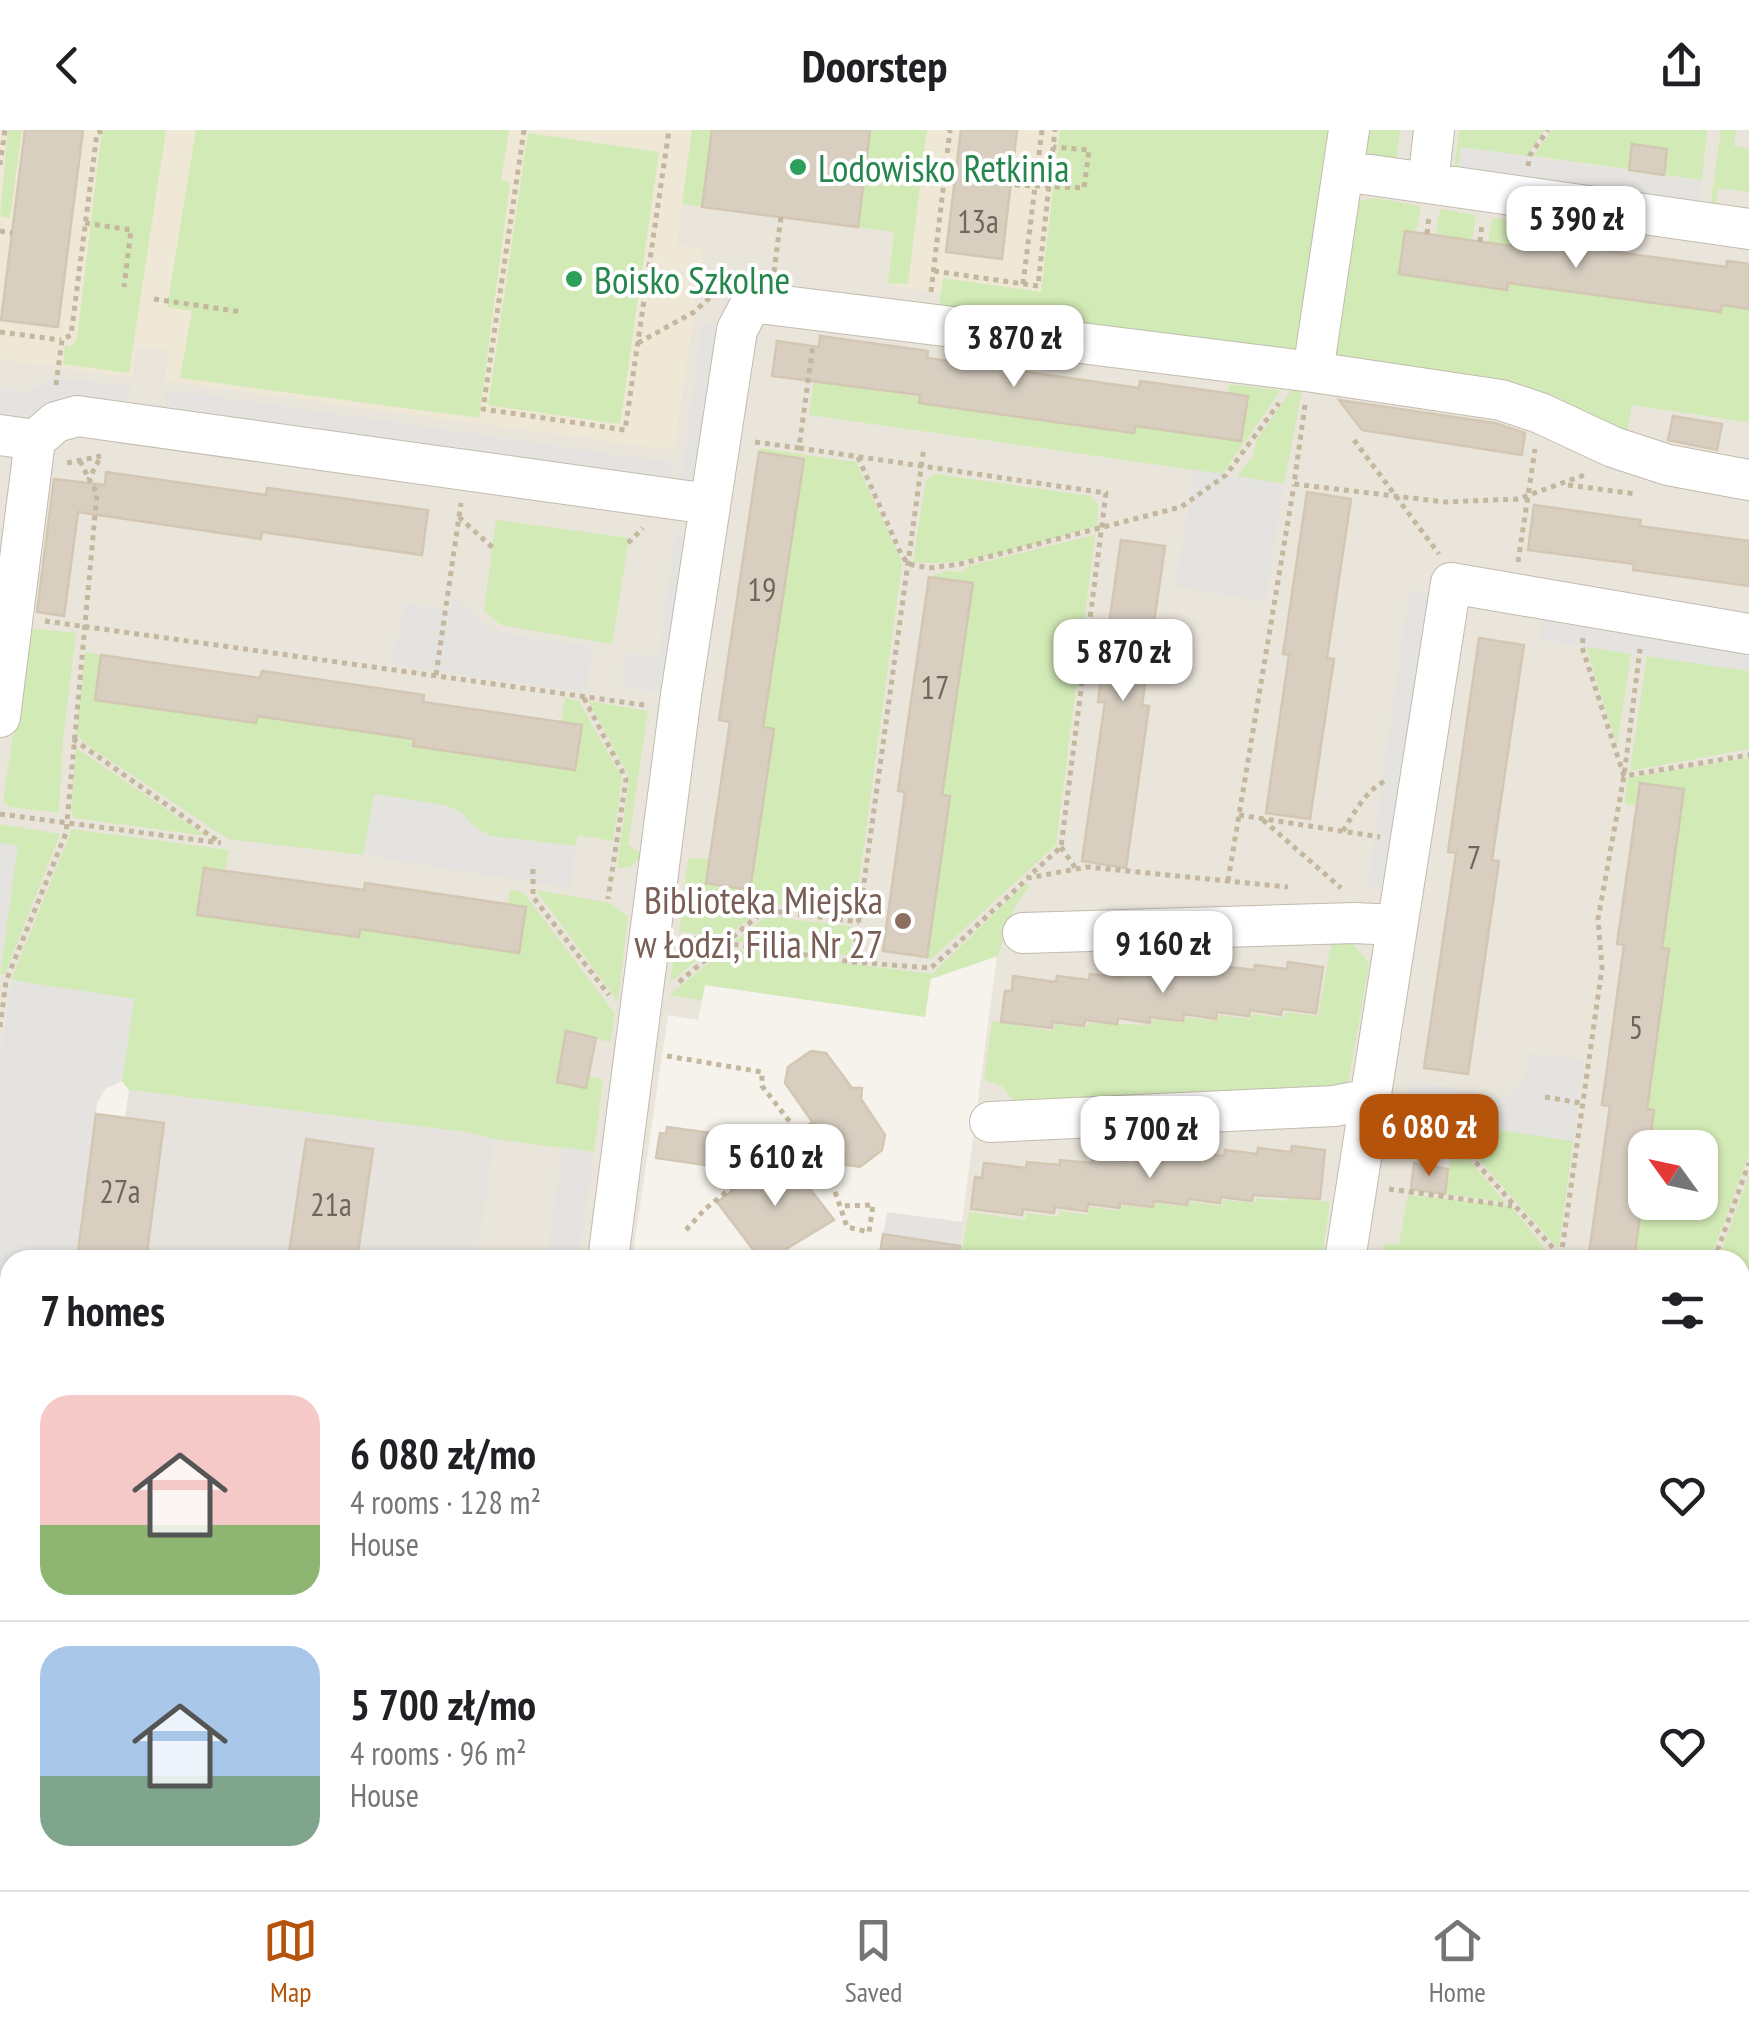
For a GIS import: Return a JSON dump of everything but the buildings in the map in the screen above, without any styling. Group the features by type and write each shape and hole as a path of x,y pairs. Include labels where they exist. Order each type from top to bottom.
{"street":[{"path":"1311,372 1349,130"},
{"path":"1428,183 1434,130"},
{"path":"1343,171 1749,229"},
{"path":"609,1250 709,504 736,330 748,309 765,304 1311,372 1501,400 1540,412 1613,447 1668,466 1749,480"},
{"path":"0,717 30,433 77,416 709,504"},
{"path":"1347,1250 1451,583 1749,634"},
{"path":"1023,933 1397,925"},
{"path":"990,1122 1334,1106 1371,1099"}],"path":[{"path":"0,165 4,130"},
{"path":"0,332 62,340 72,335 97,133 105,130"},
{"path":"524,130 483,409 625,430 670,130"},
{"path":"928,324 950,130"},
{"path":"1023,284 1042,130"},
{"path":"934,271 1038,286 1055,130"},
{"path":"1015,185 1084,188 1089,150 1053,147"},
{"path":"638,343 694,312 726,283 765,304 782,217"},
{"path":"85,224 131,230 124,287"},
{"path":"0,231 12,233"},
{"path":"154,299 242,312"},
{"path":"799,448 818,311"},
{"path":"30,433 55,392 62,340"},
{"path":"1228,882 1311,372"},
{"path":"908,564 929,568 960,564 1181,508 1226,475 1279,402"},
{"path":"1514,594 1540,412"},
{"path":"89,479 115,422"},
{"path":"1354,440 1440,555 1451,583"},
{"path":"745,447 757,442 1106,493 1061,847 1028,878"},
{"path":"1294,484 1445,502 1518,499 1609,464 1613,447"},
{"path":"854,962 924,448"},
{"path":"858,457 908,564"},
{"path":"0,1028 3,981 66,833 96,493 80,461"},
{"path":"436,675 466,470"},
{"path":"459,517 493,548"},
{"path":"1588,607 1582,646 1624,776"},
{"path":"1564,1250 1602,968 1598,919 1624,776 1644,617"},
{"path":"13,618 648,705 656,699"},
{"path":"583,696 626,778 608,899"},
{"path":"0,814 221,842 73,740"},
{"path":"1624,776 1677,764 1749,755"},
{"path":"1239,815 1410,841"},
{"path":"1261,818 1348,894"},
{"path":"1061,847 1076,868"},
{"path":"534,869 533,896 610,996"},
{"path":"656,896 859,922"},
{"path":"679,981 765,910"},
{"path":"654,1054 762,1072 762,1086 828,1171 847,1227 868,1232 873,1205 840,1206"},
{"path":"1545,1097 1581,1102"},
{"path":"1422,1103 1556,1250"},
{"path":"686,1230 704,1209 812,1124"},
{"path":"1718,1250 1749,1163"},
{"path":"1357,1185 1515,1206"}],"shaded area":[{"path":"0,130 1749,130 1749,1250 958,1250 997,956 931,979 925,1017 705,985 698,1020 668,1015 633,1250 478,1250 493,1139 466,1132 129,1090 122,1081 134,1000 11,980 0,1055"},
{"path":"0,130 692,130 677,245 703,249 674,450 165,381 169,351 146,347 137,347 133,378 0,359"},
{"path":"915,130 1310,130 1283,338 893,286"},
{"path":"1461,147 1701,181 1698,204 1458,171"},
{"path":"702,324 737,330 712,485 681,479"},
{"path":"53,377 132,386 124,423 0,435 0,389 28,392"},
{"path":"166,389 675,463 667,499 162,428"},
{"path":"1195,470 1284,484 1266,601 1175,587"},
{"path":"675,534 704,537 681,695 621,686 625,653 659,657"},
{"path":"1409,590 1448,596 1402,891 1368,885"},
{"path":"454,598 497,632 593,647 586,693 391,664 406,603 451,611"},
{"path":"1546,600 1749,634 1749,671 1539,640"},
{"path":"374,794 444,805 461,812 490,836 575,846 571,889 363,855"},
{"path":"0,843 18,845 0,975"},
{"path":"11,980 134,999 122,1081 105,1089 97,1104 78,1250 0,1250 0,1055"},
{"path":"1528,1053 1584,1060 1573,1141 1406,1116 1411,1080 1502,1098 1525,1075"},
{"path":"129,1090 466,1132 494,1139 478,1250 147,1250 164,1123 125,1118"},
{"path":"563,1147 594,1152 579,1250 548,1250"},
{"path":"887,1212 963,1222 959,1250 881,1250"}],"green space":[{"path":"8,130 22,130 10,218 0,216"},
{"path":"102,130 166,130 129,373 63,364 65,345 70,347 77,339"},
{"path":"196,130 509,130 501,180 510,183 479,418 180,378 192,311 167,307"},
{"name":"Lodowisko Retkinia","path":"692,130 927,130 908,284 888,283 894,232 682,204"},
{"path":"1060,130 1339,130 1306,345 1280,358 938,311 943,278 1041,292"},
{"path":"1363,130 1400,130 1396,167 1364,155"},
{"path":"1459,130 1545,130 1527,156 1461,147 1454,171"},
{"path":"1552,130 1707,130 1702,180 1665,175 1668,149 1632,145 1628,169 1533,156"},
{"path":"1721,130 1736,130 1734,146 1749,149 1749,192 1718,188 1715,208 1710,207"},
{"name":"Boisko Szkolne","path":"528,133 659,152 620,424 488,405"},
{"path":"1373,198 1421,206 1416,232 1405,231 1399,274 1507,291 1509,284 1721,312 1723,306 1749,310 1749,419 1746,422 1632,405 1626,436 1332,360 1355,202"},
{"path":"1440,209 1476,215 1472,240 1436,234"},
{"path":"1492,218 1534,224 1532,240 1511,237 1510,246 1488,242"},
{"path":"814,380 1133,432 1135,426 1241,441 1248,397 1228,394 1229,384 1279,393 1222,474 809,415"},
{"path":"1293,388 1302,390 1284,484 1237,476 1253,456 1256,441"},
{"path":"759,448 856,462 902,563 860,874 855,902 843,912 684,891 688,858 710,859 707,883 750,889 774,730 763,727 804,460 759,452"},
{"path":"935,474 1090,496 1098,504 1097,526 981,557 913,562 926,480"},
{"path":"496,520 629,538 612,644 501,625 484,611"},
{"path":"1095,535 1056,845 931,959 927,957 950,797 942,795 973,584 929,577 945,571 962,572 968,566"},
{"path":"29,628 76,633 63,738 59,813 10,807 3,802"},
{"path":"1586,647 1631,654 1617,745"},
{"path":"85,652 101,655 95,700 255,723 257,716 414,739 575,770 582,726 561,722 565,698 579,701 622,778 613,841 578,835 575,846 490,836 461,812 375,794 363,855 228,839 84,743 76,733"},
{"path":"1647,656 1749,671 1749,749 1630,771"},
{"path":"589,701 648,711 628,845 644,855 630,867 617,868 629,777"},
{"path":"76,748 206,836 74,818 71,809"},
{"path":"1749,758 1749,1155 1714,1250 1635,1250 1639,1220 1718,1220 1718,1130 1651,1130 1654,1111 1647,1109 1669,950 1662,948 1684,789 1640,783 1637,806 1625,804 1627,778"},
{"path":"0,824 60,834 5,974 0,975 17,846 0,843"},
{"path":"72,829 229,850 225,871 204,868 198,915 358,937 360,929 519,953 526,908 508,905 510,890 523,892 615,1014 610,1042 566,1032 557,1081 586,1087 588,1076 603,1079 594,1152 129,1090 122,1081 134,999 11,980"},
{"path":"1026,883 1029,887 1015,906 998,956 930,979 925,1017 705,985 702,1000 669,995 727,948 932,974"},
{"path":"536,890 610,903 628,916 618,1002"},
{"path":"682,910 754,915 725,939 679,931"},
{"path":"767,916 854,927 850,956 734,941"},
{"path":"1332,940 1351,940 1369,964 1348,1085 1330,1091 1018,1108 1002,1086 984,1080 992,1021 1053,1031 1055,1024 1086,1028 1088,1023 1152,1025 1153,1019 1184,1023 1186,1017 1217,1021 1219,1015 1284,1018 1285,1012 1318,1016"},
{"path":"679,941 716,945 670,982 676,945"},
{"path":"1444,1121 1573,1141 1559,1247 1557,1247"},
{"path":"1436,1122 1505,1202 1445,1194 1452,1150 1417,1145"},
{"path":"1749,1175 1749,1250 1722,1250"},
{"path":"1408,1195 1511,1206 1546,1250 1384,1250 1385,1244 1399,1244"},
{"path":"1288,1197 1330,1202 1323,1250 962,1250 969,1212 1025,1220 1027,1213 1058,1217 1060,1211 1088,1215 1090,1207 1122,1211 1123,1205 1154,1209 1155,1203 1188,1207 1190,1202 1222,1206 1223,1200 1255,1203 1256,1198 1287,1201"}],"place":[{"name":"Lodowisko Retkinia","path":"798,167"},
{"name":"Boisko Szkolne","path":"574,279"},
{"name":"Biblioteka Miejska w Łodzi, Filia Nr 27","path":"903,921"}]}
